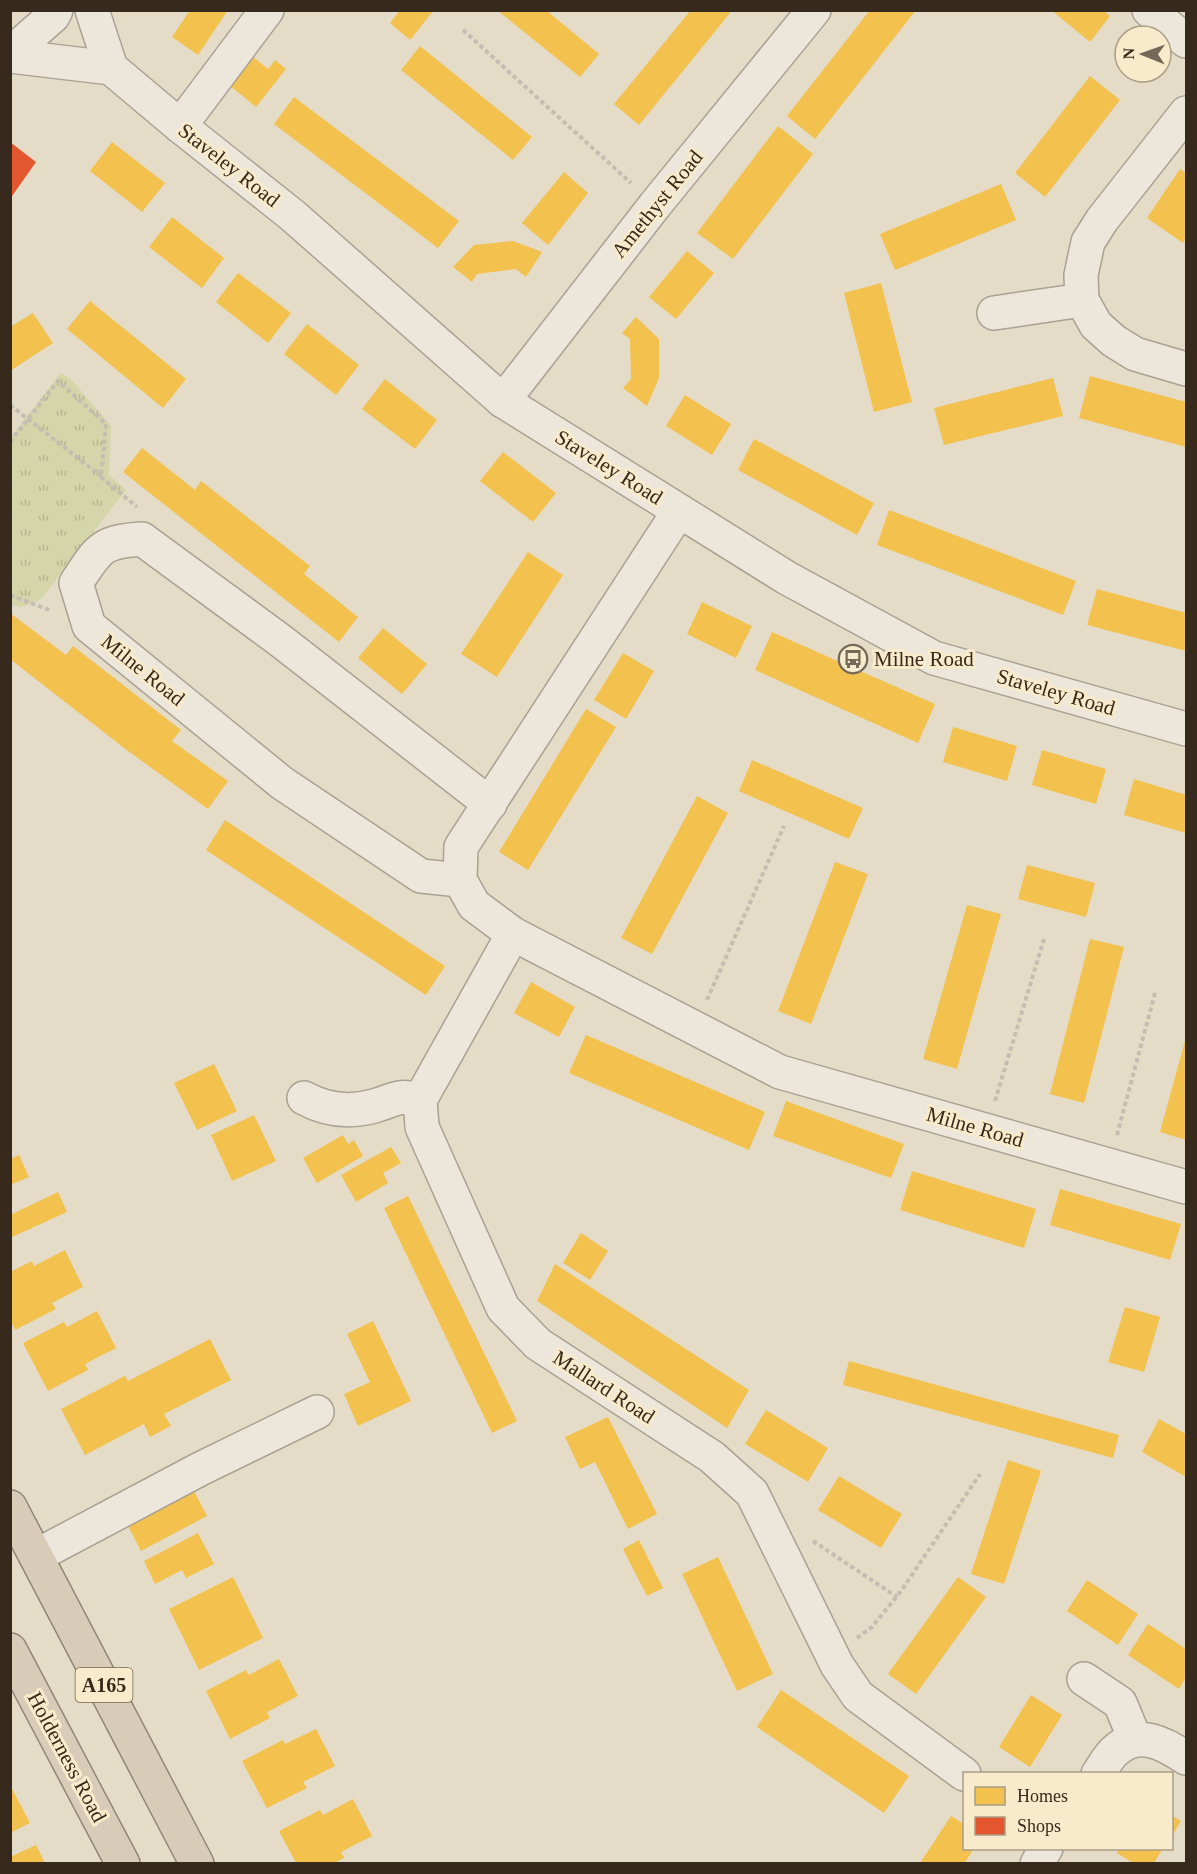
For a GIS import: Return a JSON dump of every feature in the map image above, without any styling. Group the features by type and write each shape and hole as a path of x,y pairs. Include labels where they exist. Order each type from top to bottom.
{"highway":[{"name":"A165","path":"10,1508 197,1863"},
{"name":"Holderness Road","path":"10,1650 123,1863"}],"street":[{"path":"10,55 53,16 56,10"},
{"path":"10,55 111,68 92,10"},
{"path":"180,126 267,10"},
{"name":"Amethyst Road","path":"503,401 655,206 814,10"},
{"path":"1149,10 1186,41"},
{"name":"Staveley Road","path":"111,68 292,215 503,401 787,578 934,658 1186,729"},
{"path":"1186,113 1102,220 1088,242 1081,274 1082,300 1096,325 1114,341 1135,354 1186,369"},
{"path":"994,313 1082,300"},
{"path":"460,880 461,847 679,511"},
{"path":"142,539 281,641 490,804"},
{"name":"Milne Road","path":"142,539 117,541 98,550 76,583 89,626 282,783 421,876 460,880 474,905 513,934 780,1072 1186,1187"},
{"path":"304,1098 314,1104 337,1110 358,1110 403,1096 420,1100 513,934"},
{"name":"Mallard Road","path":"420,1100 423,1127 503,1308 538,1344 712,1457 752,1493 830,1652 858,1696 963,1773"},
{"path":"36,1556 200,1469 318,1413"},
{"path":"1084,1679 1120,1703 1135,1739"},
{"path":"1099,1772 1115,1750 1135,1739 1162,1743 1186,1758"},
{"path":"1037,1863 1045,1850"}],"path":[{"path":"463,30 655,206"},
{"path":"10,442 58,381 106,424 101,477"},
{"path":"10,405 159,526 142,539"},
{"path":"696,1028 784,826"},
{"path":"987,1130 1044,939"},
{"path":"1109,1165 1155,993"},
{"path":"830,1652 847,1645 872,1628 897,1597 980,1474"},
{"path":"810,1539 897,1597"}],"green space":[{"path":"61,373 71,379 111,426 109,475 126,490 41,599 22,607 11,605 10,438"}],"building: Homes":[{"path":"190,10 228,10 198,55 172,37"},
{"path":"400,10 434,10 410,40 390,23"},
{"path":"497,10 546,10 599,54 580,77"},
{"path":"691,10 727,10 730,13 639,125 614,104"},
{"path":"870,10 916,10 815,139 787,116"},
{"path":"1051,10 1103,10 1110,16 1090,42"},
{"path":"420,46 532,137 513,160 401,70"},
{"path":"252,56 268,69 275,60 286,69 256,107 229,85"},
{"path":"1090,76 1120,100 1045,197 1015,173"},
{"path":"294,97 459,221 438,248 274,124"},
{"path":"778,126 813,154 733,259 697,233"},
{"path":"112,142 165,183 142,212 90,171"},
{"path":"1180,169 1186,173 1186,238 1183,243 1147,218"},
{"path":"564,172 588,193 548,245 522,223"},
{"path":"1001,184 1016,220 895,270 880,234"},
{"path":"172,217 224,258 202,288 149,247"},
{"path":"513,241 542,252 526,277 516,269 477,274 472,282 453,267 474,245"},
{"path":"687,251 714,273 676,319 649,297"},
{"path":"238,273 291,313 268,343 216,302"},
{"path":"881,283 912,402 874,412 844,293"},
{"path":"90,301 186,379 163,408 67,329"},
{"path":"33,313 53,343 10,371 10,327"},
{"path":"636,317 659,339 659,378 647,406 623,388 631,379 630,339 622,333"},
{"path":"307,324 359,365 336,395 284,354"},
{"path":"1090,376 1186,402 1186,447 1079,418"},
{"path":"1053,378 1063,416 944,445 934,408"},
{"path":"385,379 437,420 415,449 362,409"},
{"path":"685,395 731,424 712,455 666,426"},
{"path":"754,439 874,503 857,535 738,470"},
{"path":"142,448 195,490 201,481 310,566 304,574 358,617 339,642 123,472"},
{"path":"503,452 556,493 533,522 480,481"},
{"path":"889,510 1076,581 1063,615 877,545"},
{"path":"528,552 563,575 497,677 461,654"},
{"path":"1097,589 1186,613 1186,651 1087,625"},
{"path":"702,602 752,626 736,658 687,634"},
{"path":"10,613 66,655 73,646 181,730 172,741 228,781 208,809 124,748 10,659"},
{"path":"383,628 427,664 402,694 358,658"},
{"path":"772,632 935,704 918,743 755,670"},
{"path":"623,653 654,671 626,719 594,700"},
{"path":"586,709 616,727 528,870 499,852"},
{"path":"953,727 1017,746 1007,781 943,762"},
{"path":"1042,750 1106,769 1096,804 1032,785"},
{"path":"752,760 863,808 849,839 739,791"},
{"path":"1134,779 1186,795 1186,833 1124,815"},
{"path":"697,796 728,813 652,954 621,938"},
{"path":"225,820 445,966 426,995 206,850"},
{"path":"835,862 868,874 811,1024 778,1011"},
{"path":"1027,865 1095,883 1086,917 1018,899"},
{"path":"967,905 1001,914 957,1069 923,1059"},
{"path":"1090,939 1124,947 1084,1103 1050,1094"},
{"path":"531,982 575,1007 559,1037 514,1013"},
{"path":"586,1035 765,1112 749,1150 569,1073"},
{"path":"1186,1037 1186,1140 1160,1132"},
{"path":"214,1064 237,1111 197,1130 174,1083"},
{"path":"786,1101 904,1144 891,1178 773,1136"},
{"path":"254,1115 276,1161 232,1181 211,1135"},
{"path":"343,1135 348,1144 354,1140 363,1156 317,1183 303,1158"},
{"path":"391,1147 401,1163 383,1173 388,1183 356,1202 341,1175"},
{"path":"19,1155 29,1177 10,1185 10,1159"},
{"path":"912,1171 1036,1209 1024,1248 900,1210"},
{"path":"1060,1189 1181,1224 1170,1260 1050,1225"},
{"path":"58,1192 67,1212 10,1238 10,1215"},
{"path":"408,1196 517,1421 492,1433 384,1208"},
{"path":"581,1233 608,1251 590,1280 563,1263"},
{"path":"65,1250 83,1287 52,1303 56,1309 15,1330 10,1320 10,1272 32,1261 34,1266"},
{"path":"555,1264 749,1390 727,1428 537,1301"},
{"path":"1125,1307 1160,1317 1144,1372 1108,1362"},
{"path":"97,1311 116,1348 85,1364 88,1370 48,1391 23,1343 64,1322 67,1327"},
{"path":"373,1321 411,1401 358,1426 344,1394 370,1382 347,1334"},
{"path":"210,1339 231,1380 164,1414 171,1426 150,1437 144,1424 85,1455 61,1409 125,1376 128,1381"},
{"path":"849,1361 1119,1435 1113,1458 843,1385"},
{"path":"766,1410 828,1448 808,1482 745,1444"},
{"path":"608,1417 657,1514 628,1529 595,1462 580,1469 565,1437"},
{"path":"1159,1419 1186,1434 1186,1477 1142,1452"},
{"path":"1008,1460 1041,1471 1004,1584 971,1574"},
{"path":"839,1476 902,1514 881,1548 818,1510"},
{"path":"190,1483 207,1516 141,1551 124,1518"},
{"path":"198,1533 214,1564 186,1578 182,1570 155,1584 144,1561"},
{"path":"639,1540 663,1588 647,1596 623,1549"},
{"path":"718,1557 773,1674 737,1691 682,1574"},
{"path":"233,1577 263,1638 199,1670 169,1609"},
{"path":"958,1577 986,1597 916,1694 888,1674"},
{"path":"1087,1580 1138,1614 1118,1645 1067,1611"},
{"path":"1148,1624 1186,1649 1186,1677 1179,1689 1128,1655"},
{"path":"279,1659 298,1696 267,1712 270,1718 230,1739 206,1691 246,1670 249,1675"},
{"path":"781,1690 909,1776 884,1813 757,1727"},
{"path":"1031,1695 1062,1715 1030,1767 999,1747"},
{"path":"316,1729 335,1766 303,1782 307,1788 267,1808 242,1761 283,1740 285,1744"},
{"path":"10,1785 30,1823 10,1833"},
{"path":"353,1799 372,1836 341,1852 344,1858 334,1863 296,1863 279,1831 320,1810 323,1815"},
{"path":"951,1816 963,1823 963,1850 973,1850 964,1863 920,1863"},
{"path":"1173,1817 1181,1821 1173,1834"},
{"path":"36,1845 45,1863 10,1863 10,1857"},
{"path":"1119,1850 1162,1850 1154,1863 1133,1863 1117,1853"}],"building: Shops":[{"path":"10,142 36,162 10,199"}],"place":[{"name":"Milne Road","path":"853,659"}]}
